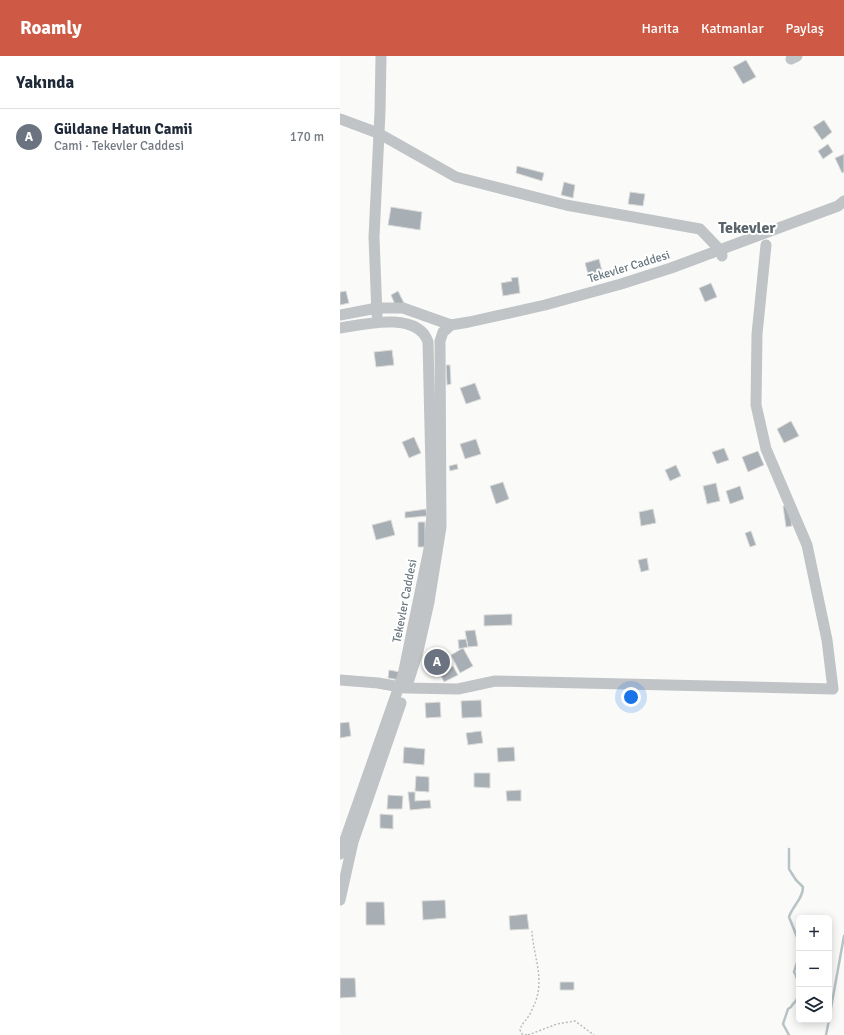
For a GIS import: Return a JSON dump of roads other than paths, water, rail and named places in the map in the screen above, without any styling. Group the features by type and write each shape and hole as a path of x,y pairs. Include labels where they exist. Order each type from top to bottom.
{"street":[{"path":"340,328 376,322 377,308 374,237 381,56"},
{"path":"340,119 378,133 456,177 566,205 700,229 722,255"},
{"name":"Tekevler Caddesi","path":"451,325 545,305 722,255 841,204"},
{"path":"340,680 378,683 403,687 458,689 495,681 833,689 827,640 807,545 766,449 756,405 756,334 766,245"},
{"path":"340,314 377,308 403,308 422,313 451,325 443,332 440,341 442,527 429,602 418,651 403,687 353,842 340,900"},
{"name":"Tekevler Caddesi","path":"340,854 403,687 429,549 432,513 428,342 422,331 415,326 400,323 376,322"}],"waterway":[{"path":"789,849 789,869 796,880 803,887 800,899 789,917 796,934"},
{"path":"832,1002 844,936"},
{"path":"796,966 794,972 796,975"},
{"path":"789,1035 783,1024 788,1009 797,999 798,987"},
{"path":"826,1035 828,1023"}],"place":[{"name":"Güldane Hatun Camii","path":"437,662"}],"district":[{"name":"Tekevler","path":"747,228"}]}
